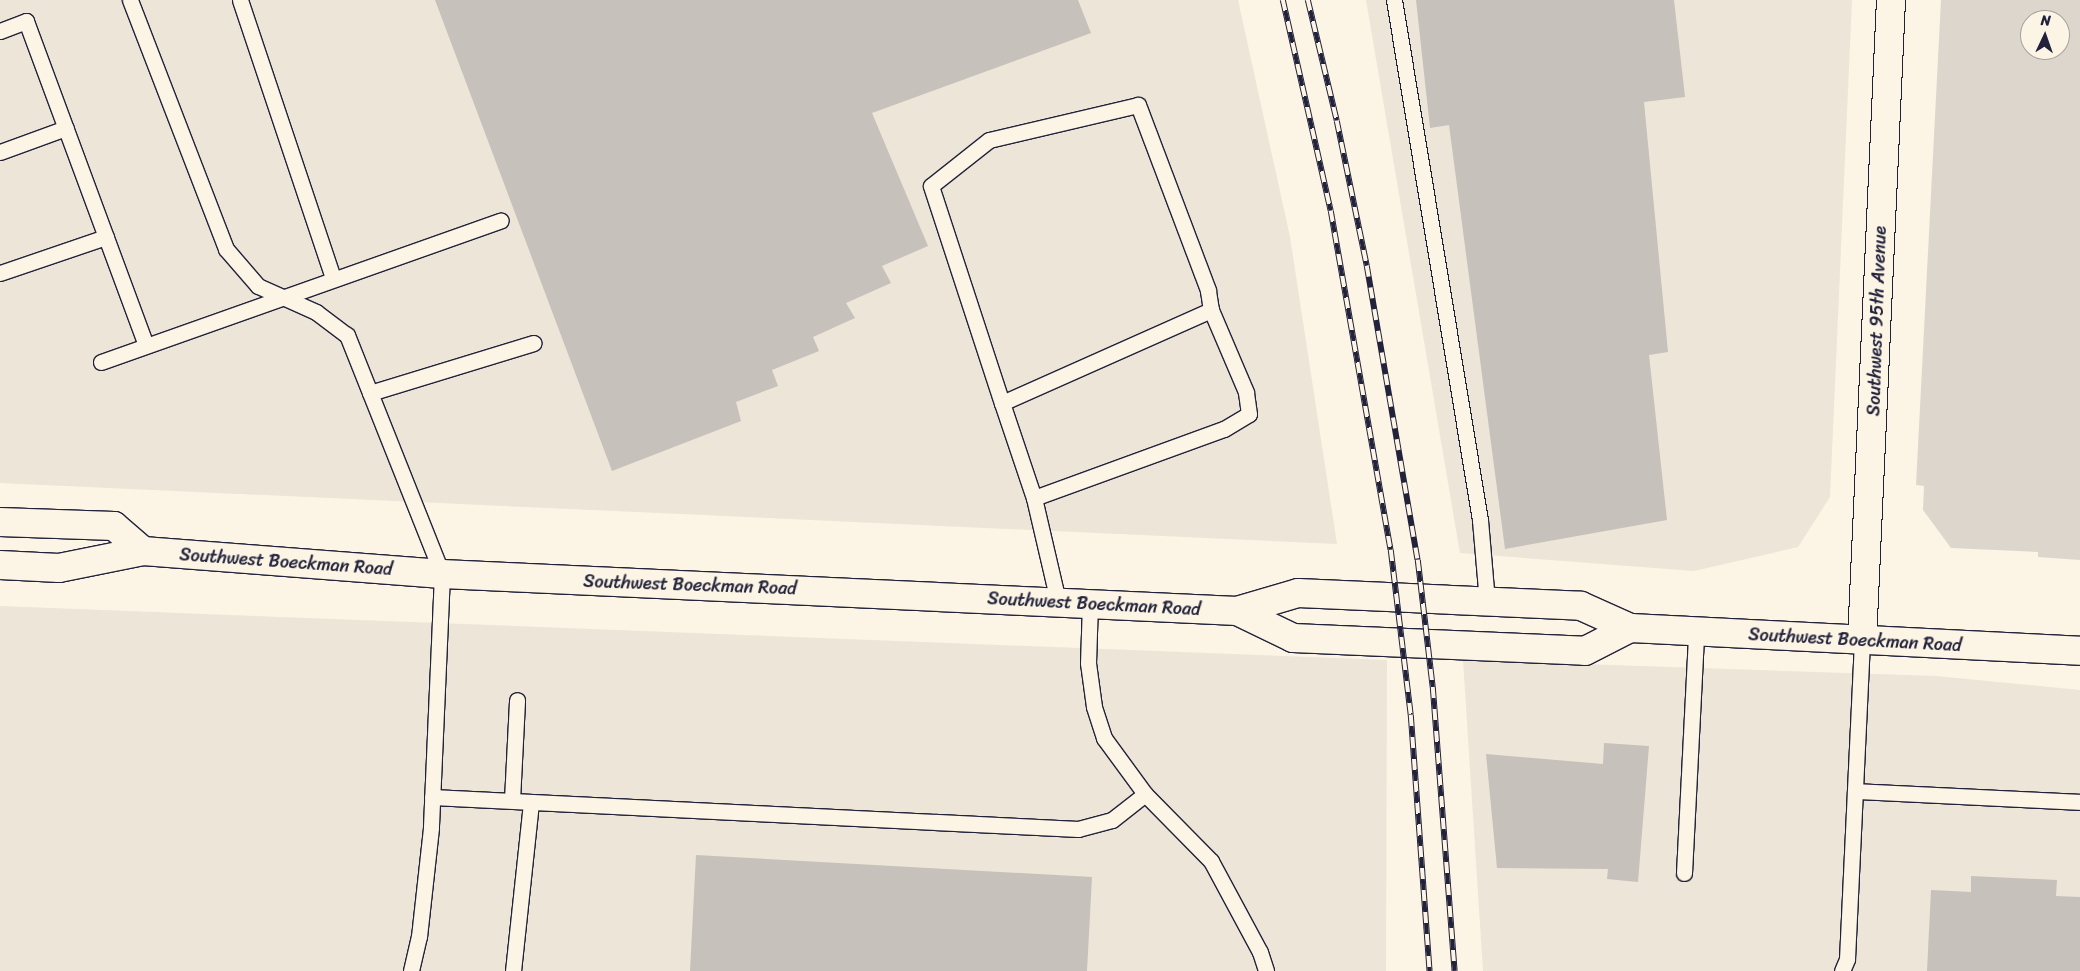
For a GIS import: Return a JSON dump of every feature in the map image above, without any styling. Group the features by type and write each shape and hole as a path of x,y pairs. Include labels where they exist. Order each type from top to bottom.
{"main road":[{"name":"Southwest 95th Avenue","path":"1862,641 1891,0"},
{"path":"0,522 114,526 143,551"},
{"name":"Southwest Boeckman Road","path":"0,565 59,568 143,551 442,574 1058,601 1237,611 1298,593 1581,606 1630,628 1696,633 2080,651"},
{"name":"Southwest Boeckman Road","path":"1237,611 1293,638 1586,651 1630,628"}],"lane":[{"path":"130,0 226,249 258,286 316,312 347,335 442,574 432,797 419,936 411,971"},
{"path":"240,0 334,278"},
{"path":"1394,0 1480,520 1487,602"},
{"path":"0,30 26,21 146,346"},
{"path":"1034,498 1215,432 1248,414 1246,392 1211,310 1208,290 1138,105 989,140 931,186 1034,498 1058,601"},
{"path":"0,152 66,128"},
{"path":"101,362 282,296 501,220"},
{"path":"0,274 106,237"},
{"path":"1002,403 1211,310"},
{"path":"370,393 534,342"},
{"path":"1090,603 1088,663 1094,707 1104,738 1145,794 1211,860 1260,952 1266,971"},
{"path":"1684,873 1696,633"},
{"path":"1842,971 1847,959 1862,641"},
{"path":"512,800 518,700"},
{"path":"1855,791 2080,802"},
{"path":"432,797 1078,830 1112,820 1145,794"},
{"path":"513,971 531,802"}],"shaded area":[{"path":"0,0 1238,0 1290,237 1337,544 0,483"},
{"path":"1366,0 1852,0 1830,497 1798,547 1694,571 1460,553"},
{"path":"1941,0 2080,0 2080,560 2038,557 2038,552 1951,548 1923,510 1924,486 1916,485"},
{"path":"0,606 1387,660 1386,971 0,971"},
{"path":"1463,660 1936,676 2080,690 2080,971 1483,971"}],"building":[{"path":"435,0 1078,0 1091,33 872,113 928,246 882,266 891,283 846,303 855,318 813,337 819,351 772,370 778,386 736,402 741,421 612,471"},
{"path":"1416,0 1674,0 1685,97 1644,102 1668,352 1649,355 1667,520 1505,549 1449,125 1430,128"},
{"path":"1604,743 1649,746 1638,882 1607,879 1608,869 1497,868 1486,754 1603,764"},
{"path":"696,855 1092,877 1087,971 690,971"},
{"path":"1971,876 2057,880 2056,896 2080,897 2080,971 1927,971 1931,890 1971,892"}],"railway":[{"path":"1283,0 1331,211 1391,550 1411,715 1430,971"},
{"path":"1308,0 1337,121 1367,266 1418,560 1433,687 1455,971"}]}
